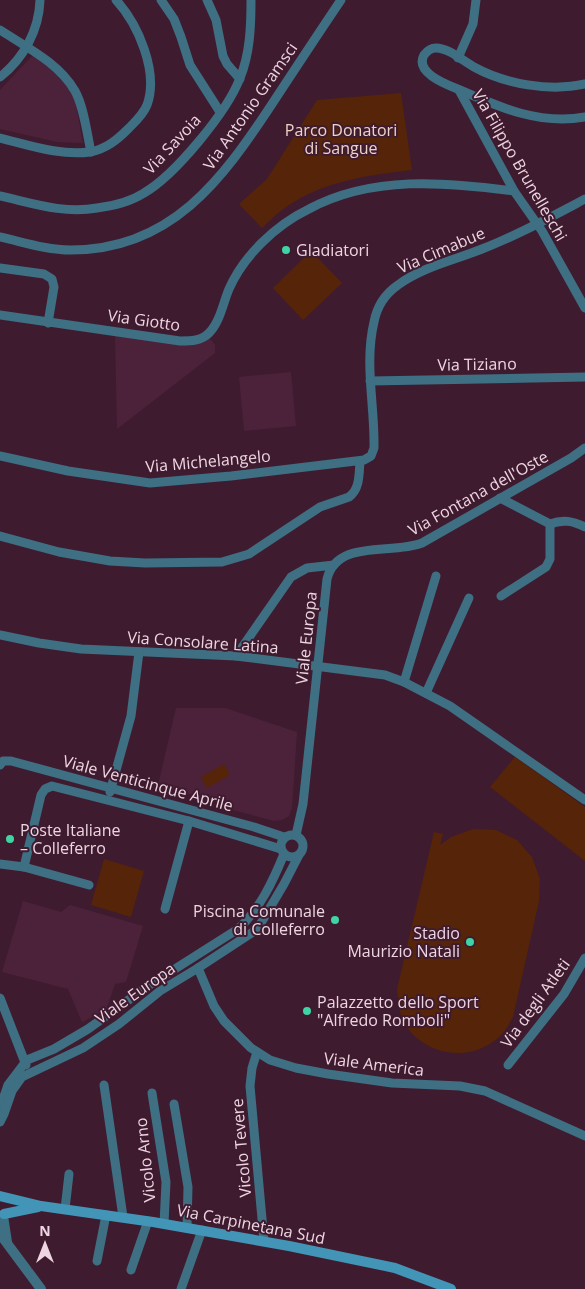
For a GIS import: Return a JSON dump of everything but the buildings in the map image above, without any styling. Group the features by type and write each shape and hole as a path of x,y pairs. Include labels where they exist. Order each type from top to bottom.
{"main road":[{"name":"Via Carpinetana Sud","path":"0,1196 41,1206 187,1227 264,1241 395,1268 452,1289"},
{"path":"0,1196 6,1204 2,1216"},
{"name":"Via Carpinetana Sud","path":"2,1216 41,1206"}],"street":[{"path":"0,76 14,64 26,47 36,24 40,0"},
{"path":"0,138 63,152 91,152 109,145 120,138 141,116 147,106 148,69 143,47 131,20 116,0"},
{"path":"161,0 174,20 190,64 220,112"},
{"path":"207,0 216,20 222,56 240,79"},
{"name":"Via Savoia","path":"0,196 67,210 95,209 130,200 148,191 170,173 194,146 220,112 240,79 248,46 251,0"},
{"name":"Via Antonio Gramsci","path":"0,237 53,249 89,249 129,241 169,222 197,200 231,164 342,0"},
{"path":"458,58 473,24 476,0"},
{"path":"0,30 53,66 65,77 76,93 91,152"},
{"path":"585,84 556,87 528,84 492,75 442,49 433,48 429,50 425,53 422,62 422,66 427,74 459,90 508,110 537,118 564,120 585,117"},
{"name":"Via Filippo Brunelleschi","path":"459,90 514,191 538,225 585,308"},
{"name":"Via Giotto","path":"0,315 180,340 198,340 206,336 214,326 233,280 249,257 281,226 316,205 357,191 402,184 458,184 514,191"},
{"name":"Via Cimabue","path":"360,461 370,456 374,448 370,346 374,322 380,303 391,290 416,274 538,225 585,199"},
{"path":"0,268 44,274 52,278 54,287 48,322"},
{"name":"Via Tiziano","path":"370,381 585,377"},
{"name":"Via Fontana dell'Oste","path":"236,656 291,577 307,568 334,565 340,558 354,553 402,549 418,545 571,458 585,448"},
{"name":"Via Michelangelo","path":"0,456 79,473 150,483 360,461"},
{"name":"Via Fontana dell'Oste","path":"571,458 585,456"},
{"path":"0,536 59,552 110,561 145,563 227,561 244,556 259,548 320,507 353,494 357,485 360,461"},
{"path":"500,498 550,524 568,521 585,527"},
{"path":"501,596 546,567 550,559 550,524"},
{"name":"Viale Europa","path":"296,835 303,804 328,576 334,565"},
{"path":"404,682 436,576"},
{"path":"426,693 469,598"},
{"name":"Via Consolare Latina","path":"0,635 65,647 236,656 380,674 404,682 458,711 585,800"},
{"path":"108,800 131,716 139,652"},
{"name":"Viale Venticinque Aprile","path":"2,763 11,761 254,827 284,837"},
{"name":"Viale Venticinque Aprile","path":"24,867 41,794 47,787 55,786 188,821 283,851"},
{"name":"Viale Venticinque Aprile","path":"165,909 188,821"},
{"path":"296,835 302,839 303,846 299,855 293,857 283,851 281,842 284,837 296,835"},
{"name":"Viale Europa","path":"24,1061 59,1046 88,1029 148,986 238,929 261,900 273,879 283,851"},
{"name":"Viale Europa","path":"0,1122 13,1088 22,1077 83,1048 119,1024 160,991 246,938 259,926 299,855"},
{"path":"0,864 24,867 89,885"},
{"name":"Via degli Atleti","path":"508,1064 564,994 585,958"},
{"name":"Viale America","path":"198,968 220,1016 239,1038 257,1052 280,1063 320,1073 392,1082 460,1086 485,1091 585,1136"},
{"path":"0,998 29,1073"},
{"name":"Vicolo Tevere","path":"257,1052 252,1068 250,1086 264,1241"},
{"path":"0,1108 8,1085 24,1061"},
{"path":"104,1085 123,1217"},
{"name":"Vicolo Arno","path":"152,1093 165,1178 164,1224"},
{"path":"174,1104 188,1187 187,1227"},
{"path":"65,1209 68,1174"},
{"path":"96,1261 106,1215"},
{"path":"2,1216 8,1245"},
{"path":"131,1270 148,1221"},
{"path":"181,1289 202,1230"},
{"path":"0,1234 41,1289"}],"shaded area":[{"path":"34,54 53,68 74,94 83,143 57,142 0,129 0,90"},
{"path":"115,335 186,345 209,337 215,345 215,353 117,429"},
{"path":"291,372 296,426 244,431 239,377"},
{"path":"176,708 225,708 297,732 292,808 289,816 282,820 274,821 226,808 219,802 158,785"},
{"path":"23,901 61,912 70,905 143,926 126,982 115,984 106,1010 82,1022 68,989 2,972"}],"green space":[{"name":"Parco Donatori di Sangue","path":"401,93 412,170 361,177 328,186 296,200 279,212 262,228 239,204 267,179 317,100"},
{"path":"311,251 342,283 303,320 273,288"},
{"path":"515,757 585,807 585,861 490,787"},
{"path":"224,764 230,775 207,788 201,777"},
{"path":"473,829 496,830 517,840 532,857 540,879 539,901 513,1017 503,1033 492,1043 480,1049 453,1053 427,1045 415,1037 406,1026 400,1013 397,989 434,832 443,834 440,845 451,837"},
{"path":"104,859 144,871 131,917 91,905"}],"place":[{"name":"Gladiatori","path":"286,250"},
{"name":"Poste Italiane – Colleferro","path":"10,839"},
{"name":"Piscina Comunale di Colleferro","path":"335,920"},
{"name":"Stadio Maurizio Natali","path":"470,942"},
{"name":"Palazzetto dello Sport \"Alfredo Romboli\"","path":"307,1011"}]}
